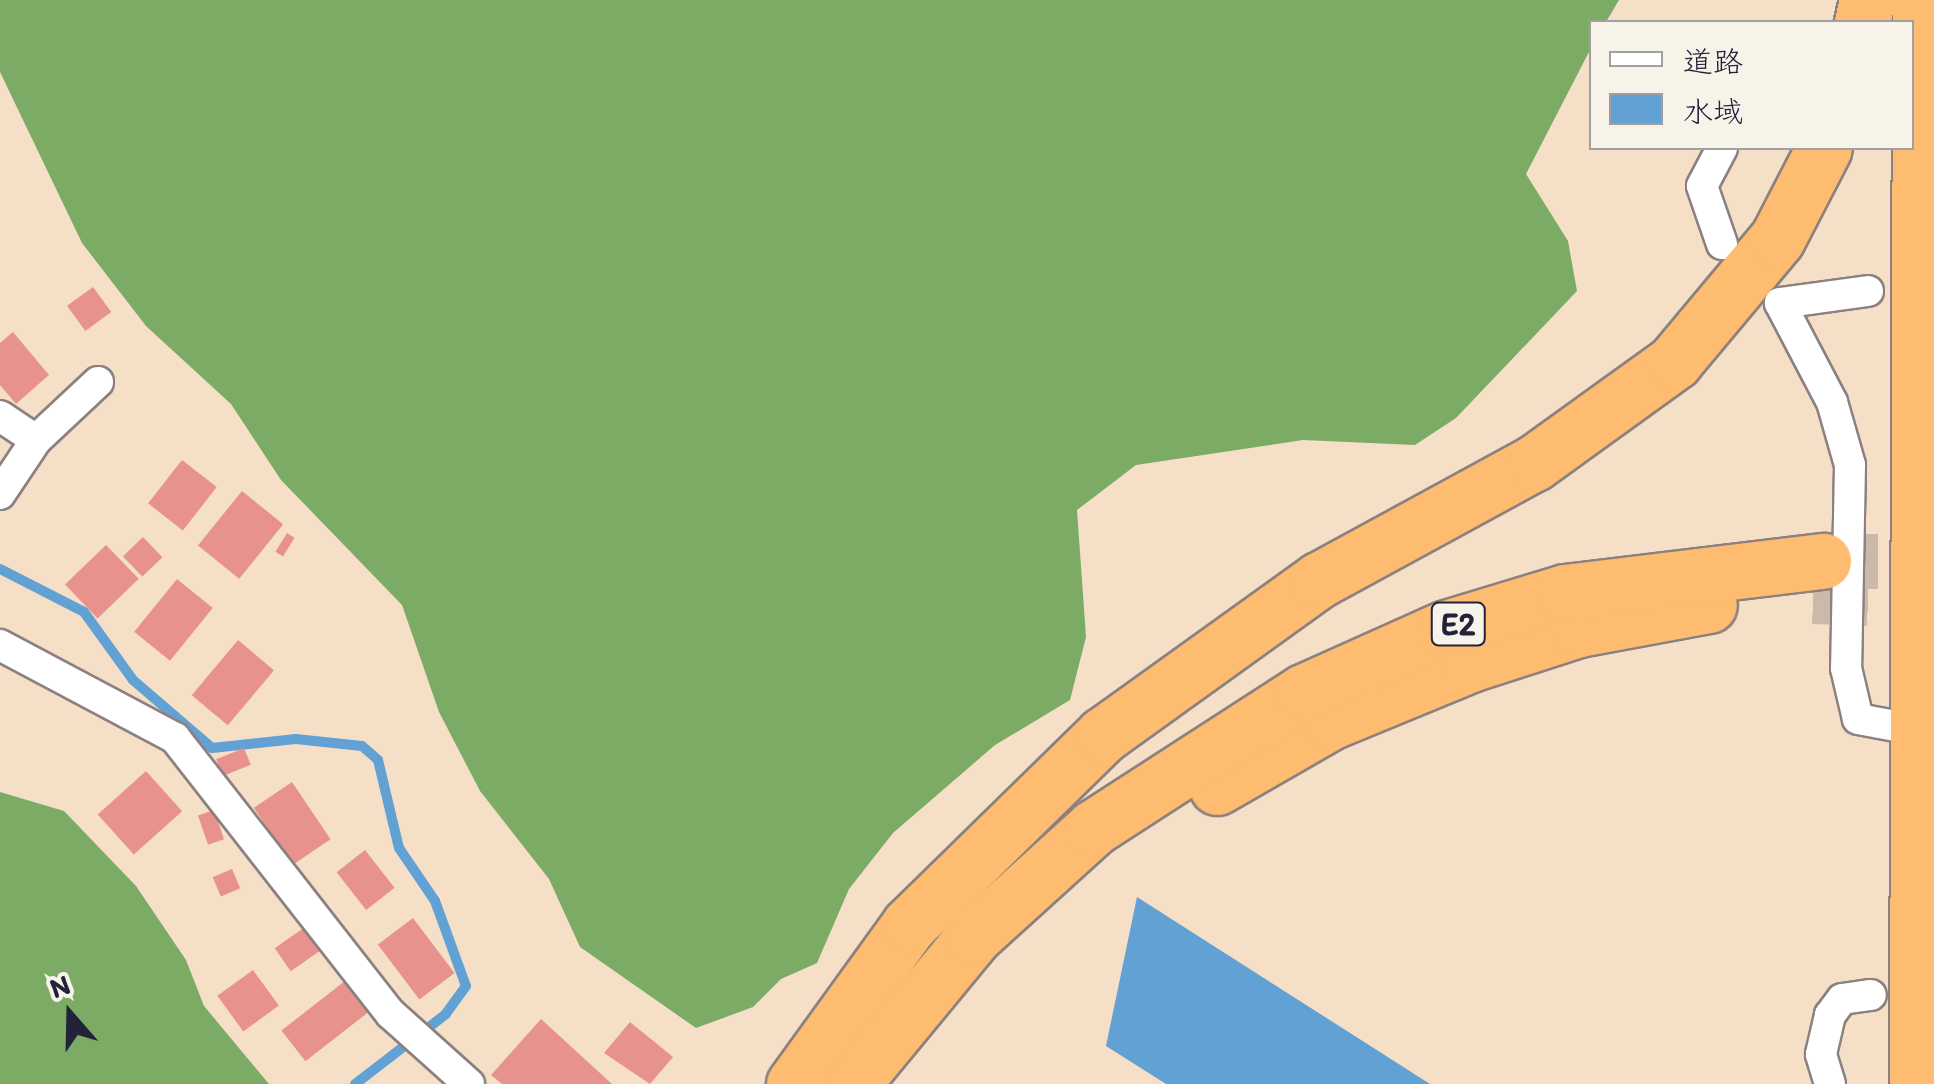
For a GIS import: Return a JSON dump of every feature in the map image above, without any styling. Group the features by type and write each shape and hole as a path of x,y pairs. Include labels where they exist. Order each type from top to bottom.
{"highway":[{"path":"1916,1084 1924,732 1920,0"},
{"path":"794,1084 910,925 1003,828 1103,735 1319,580 1534,463 1674,362 1777,239 1823,150"},
{"name":"E2","path":"852,1084 973,938 1064,877 1139,816 1332,721 1470,664 1643,614 1818,578"},
{"name":"E2","path":"899,1084 1064,877"}],"street":[{"path":"1721,150 1702,186 1722,244"},
{"path":"1868,291 1780,303 1832,402 1850,465 1846,668 1858,719 1924,732"},
{"path":"0,494 36,440 98,382"},
{"path":"0,416 36,440"},
{"path":"0,644 175,738 390,1014 469,1084"},
{"path":"1830,1084 1821,1054 1830,1014 1842,1000 1871,995"}],"green space":[{"path":"0,0 1619,0 1607,20 1589,20 1589,52 1526,174 1568,241 1577,291 1456,418 1415,445 1303,440 1136,465 1077,510 1086,637 1070,700 995,745 893,833 849,889 817,963 781,979 753,1007 696,1028 580,947 549,879 480,791 439,712 402,605 281,480 231,404 146,326 82,243 0,72"},
{"path":"0,792 64,811 136,886 186,960 204,1006 269,1084 0,1084"}],"water":[{"path":"1137,897 1430,1084 1166,1084 1106,1046"}],"building":[{"path":"93,287 111,312 85,331 67,306"},
{"path":"13,332 49,375 16,404 0,385 0,343"},
{"path":"182,460 217,487 183,530 148,503"},
{"path":"242,491 283,524 239,579 198,545"},
{"path":"287,533 295,538 283,556 275,552"},
{"path":"143,537 162,557 142,577 123,556"},
{"path":"106,545 139,579 98,618 65,585"},
{"path":"177,579 213,608 170,661 134,632"},
{"path":"238,640 274,670 228,725 192,695"},
{"path":"244,748 251,765 223,776 216,759"},
{"path":"146,771 182,811 134,855 98,814"},
{"path":"292,782 331,839 292,865 254,808"},
{"path":"214,810 224,839 208,845 198,816"},
{"path":"365,850 395,888 366,910 337,872"},
{"path":"232,869 240,888 221,897 213,877"},
{"path":"413,918 455,973 419,1000 378,944"},
{"path":"305,927 321,950 291,971 275,948"},
{"path":"253,970 279,1006 243,1031 217,996"},
{"path":"350,977 374,1008 305,1061 281,1031"},
{"path":"541,1019 612,1084 502,1084 491,1075"},
{"path":"630,1022 673,1057 650,1084 604,1053"}],"waterway":[{"path":"0,569 84,612 133,680 212,748 296,739 362,746 378,760 399,848 435,901 466,986 446,1014 355,1084"}],"tunnel":[{"path":"1823,561 1934,561"},
{"path":"1813,596 1934,600"}]}
